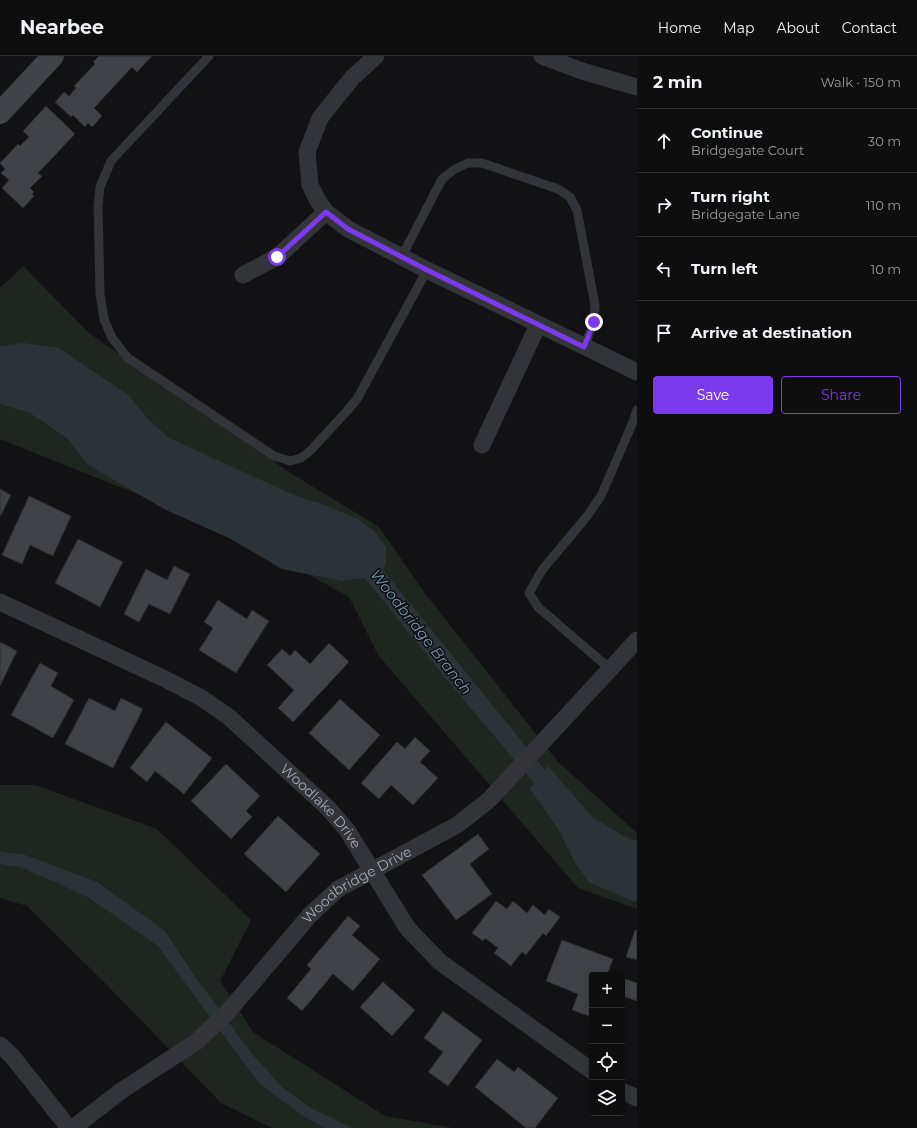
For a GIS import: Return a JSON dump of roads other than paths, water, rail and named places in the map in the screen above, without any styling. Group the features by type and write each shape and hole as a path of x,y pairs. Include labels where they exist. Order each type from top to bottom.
{"street":[{"path":"0,113 53,56"},
{"path":"376,56 352,78 320,118 307,152 310,185 318,201 326,212 348,229 427,270 637,372"},
{"path":"542,56 582,71 637,87"},
{"path":"243,276 277,257 326,212"},
{"path":"482,445 538,325"},
{"name":"Woodlake Drive","path":"0,602 163,678 200,697 230,717 328,808 347,830 408,929 440,962 589,1069"},
{"name":"Woodbridge Drive","path":"73,1128 121,1091 196,1042 226,1014 310,915 338,889 457,825 489,800 637,640"},
{"path":"0,1045 12,1056 69,1128"},
{"path":"625,1092 637,1098"}],"lane":[{"path":"209,56 111,161 100,187 98,206 100,294 104,319 112,338 128,358 274,456 290,461 301,458 310,451 357,399 427,270"},
{"path":"402,256 442,179 455,169 468,164 482,163 558,189 570,197 577,210 596,305 594,322 584,347"},
{"path":"610,669 538,606 529,593 542,570 588,515 601,496 637,410"}],"water":[{"name":"Woodbridge Branch","path":"24,343 59,348 128,395 147,418 169,438 294,495 358,519 374,531 386,547 386,564 382,569 545,770 548,766 592,817 629,839 637,841 637,901 633,901 590,883 576,864 557,827 530,789 534,783 447,680 365,578 342,581 282,569 229,538 166,510 88,465 67,438 30,413 0,404 0,346"},
{"path":"0,851 25,855 97,882 165,931 196,978 252,1054 283,1088 311,1108 352,1128 325,1128 305,1117 261,1085 158,946 88,897 21,867 0,864"}]}
